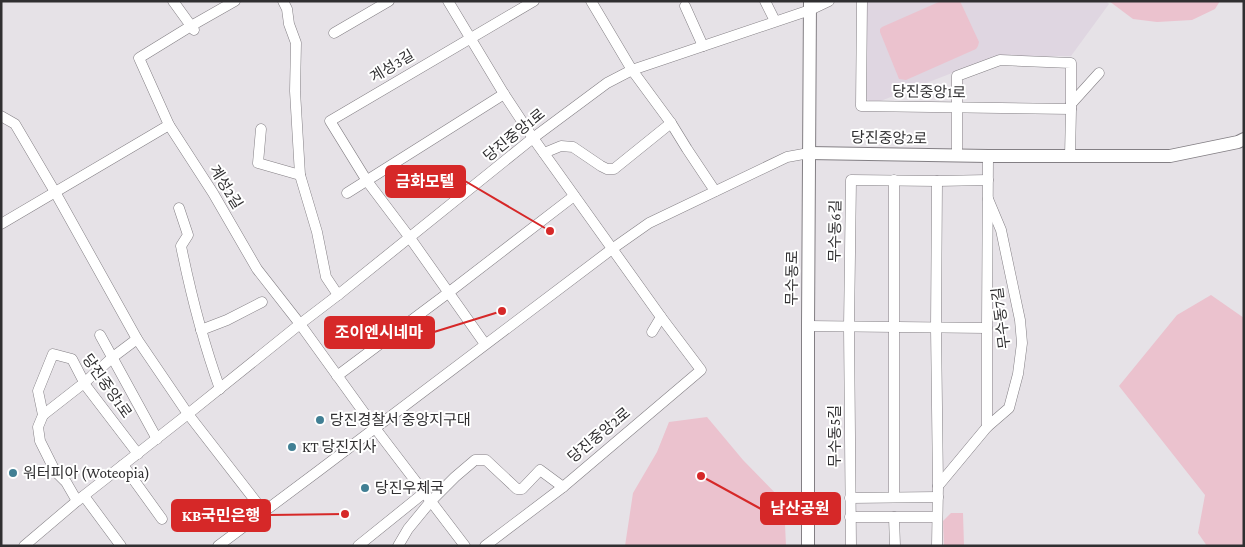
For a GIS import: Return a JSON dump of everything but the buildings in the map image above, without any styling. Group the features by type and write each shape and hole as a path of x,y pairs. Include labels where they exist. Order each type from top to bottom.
{"street":[{"path":"173,1 193,29 236,1"},
{"path":"334,33 388,1"},
{"path":"448,1 533,138"},
{"name":"계성3길","path":"367,181 330,121 534,1"},
{"path":"591,1 632,70 715,190"},
{"path":"765,1 775,21"},
{"name":"당진중앙1로","path":"24,546 122,465 410,238 533,138 607,83 632,70 775,21 810,6 829,1"},
{"name":"당진중앙1로","path":"862,1 861,106 958,108 1071,107"},
{"path":"285,5 296,43 295,92 300,175 317,232 326,277 338,295"},
{"path":"685,6 703,46"},
{"name":"무수동로","path":"808,546 810,6"},
{"name":"계성2길","path":"193,29 140,58 169,125 213,193 257,269 300,324"},
{"path":"957,155 957,76 1000,60 1071,63 1070,156"},
{"path":"1071,107 1099,74"},
{"path":"347,193 504,94"},
{"path":"1,116 15,124 137,339 188,414 264,512"},
{"path":"544,153 562,146 574,147 607,170 614,169 671,124"},
{"path":"1,224 169,125"},
{"path":"261,129 258,163 300,175"},
{"name":"당진중앙2로","path":"485,546 563,487 701,370 533,138"},
{"name":"당진중앙2로","path":"218,546 612,248 649,223 787,157 809,154 1170,156 1238,142 1244,139"},
{"name":"무수동7길","path":"987,426 988,156"},
{"name":"무수동6길","path":"849,327 851,180 988,180"},
{"path":"894,180 894,497"},
{"path":"367,181 485,344"},
{"path":"937,181 937,546"},
{"path":"337,376 574,196"},
{"name":"무수동7길","path":"938,492 987,426 1009,408 1018,374 1022,343 1020,320 1001,230 988,199"},
{"path":"179,208 188,235 181,246 192,297 200,330 220,389"},
{"path":"200,330 227,320 262,302"},
{"path":"652,332 661,317"},
{"path":"300,324 375,428 465,546"},
{"path":"808,326 986,328"},
{"name":"무수동5길","path":"849,327 850,546"},
{"name":"당진중앙1로","path":"100,334 157,439"},
{"name":"당진중앙1로","path":"113,357 137,339"},
{"name":"당진중앙1로","path":"81,499 56,470 40,441 38,426 43,415 38,391 53,354 72,359 84,383 138,454"},
{"path":"43,415 84,383 113,357"},
{"path":"358,546 456,477 475,460 486,460 517,488 522,489 540,470 563,487"},
{"path":"122,465 162,519"},
{"path":"850,498 894,497 938,492"},
{"path":"398,546 428,496"},
{"path":"81,499 121,546"},
{"path":"850,517 937,517"},
{"path":"894,517 895,546"}],"shaded area":[{"path":"866,1 1106,1 1109,4 1071,56 996,56 873,104 867,99"},
{"path":"941,1 960,1 979,42 978,46 976,49 906,80 899,79 880,29"},
{"path":"1109,1 1220,1 1215,9 1192,20 1157,22 1133,19"},
{"path":"1211,295 1244,318 1244,546 1207,546 1198,533 1205,495 1119,386 1177,315"},
{"path":"707,417 743,460 784,502 786,546 625,546 633,493 657,452 669,422"},
{"path":"951,513 963,513 964,546 944,546 943,521"}],"place":[{"name":"금화모텔","path":"550,231"},
{"name":"조이엔시네마","path":"502,311"},
{"name":"당진경찰서 중앙지구대","path":"320,420"},
{"name":"KT 당진지사","path":"292,447"},
{"name":"워터피아 (Woteopia)","path":"13,473"},
{"name":"남산공원","path":"701,476"},
{"name":"당진우체국","path":"365,488"},
{"name":"KB국민은행","path":"345,514"}]}
